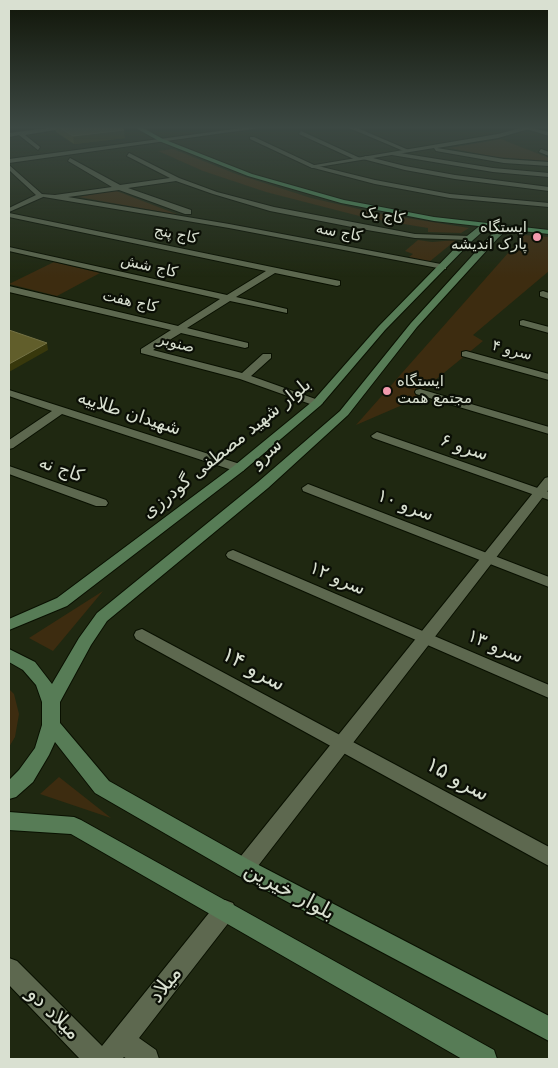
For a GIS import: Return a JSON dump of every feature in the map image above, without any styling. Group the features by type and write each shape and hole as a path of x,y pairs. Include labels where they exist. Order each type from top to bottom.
{"main road":[{"path":"253,177 334,200 381,210 485,226 549,226"},
{"path":"279,177 351,198 549,232"},
{"name":"سرو","path":"51,702 85,642 102,617 263,485 344,413 414,325 496,236 502,225"},
{"name":"بلوار شهید مصطفی گودرزی","path":"9,625 62,602 239,468 317,402 382,328 470,238 485,226"},
{"path":"9,655 29,666 44,682 51,702 51,725 43,750 26,776 9,791"},
{"name":"بلوار خیرین","path":"51,725 102,787 244,868 549,1029"},
{"path":"9,821 74,826 485,1059"}],"street":[{"path":"20,177 41,196"},
{"path":"99,177 118,188 230,226"},
{"name":"کاج یک","path":"173,177 215,193 273,209 330,221 415,236 470,238"},
{"path":"355,177 441,194 549,205"},
{"path":"461,177 549,188"},
{"path":"55,197 177,179"},
{"path":"9,210 41,196 55,197 230,226"},
{"name":"کاج پنج","path":"9,215 338,283"},
{"name":"کاج سه","path":"230,226 443,267"},
{"name":"کاج شش","path":"9,249 284,311"},
{"name":"صنوبر","path":"273,270 144,351 244,377 317,402"},
{"name":"کاج هفت","path":"9,289 245,345"},
{"path":"523,324 549,330"},
{"name":"سرو ۴","path":"466,354 549,377"},
{"path":"244,377 267,356"},
{"path":"420,392 549,431"},
{"name":"شهیدان طلاییه","path":"9,393 239,468"},
{"path":"9,445 60,410"},
{"name":"سرو ۶","path":"377,436 546,490"},
{"name":"کاج نه","path":"9,470 101,503"},
{"name":"سرو ۱۰","path":"308,488 549,582"},
{"path":"244,868 488,558 546,490"},
{"name":"سرو ۱۲","path":"233,555 426,638"},
{"name":"سرو ۱۴","path":"142,635 342,744"},
{"name":"سرو ۱۳","path":"426,638 549,692"},
{"name":"سرو ۱۵","path":"342,744 549,857"},
{"name":"میلاد","path":"114,1050 225,910"},
{"name":"میلاد دو","path":"9,969 97,1059"},
{"path":"114,1050 147,1059"}],"shaded area":[{"path":"221,177 245,177 311,198 376,213 469,228 461,233 428,232 428,228 367,218 266,192"},
{"path":"114,190 179,215 79,197"},
{"path":"524,235 549,237 549,271 473,335 483,341 407,403 356,425"},
{"path":"418,240 432,242 456,240 429,262 409,257 413,254 405,251"},
{"path":"54,262 100,273 57,296 9,284"},
{"path":"103,591 53,651 29,638"},
{"path":"9,689 14,694 19,714 15,737 9,747"},
{"path":"59,777 111,818 40,794"}],"building":[{"path":"9,330 47,343 9,364"}],"place":[{"name":"ایستگاه پارک اندیشه","path":"537,237"},
{"name":"ایستگاه مجتمع همت","path":"387,391"}]}
